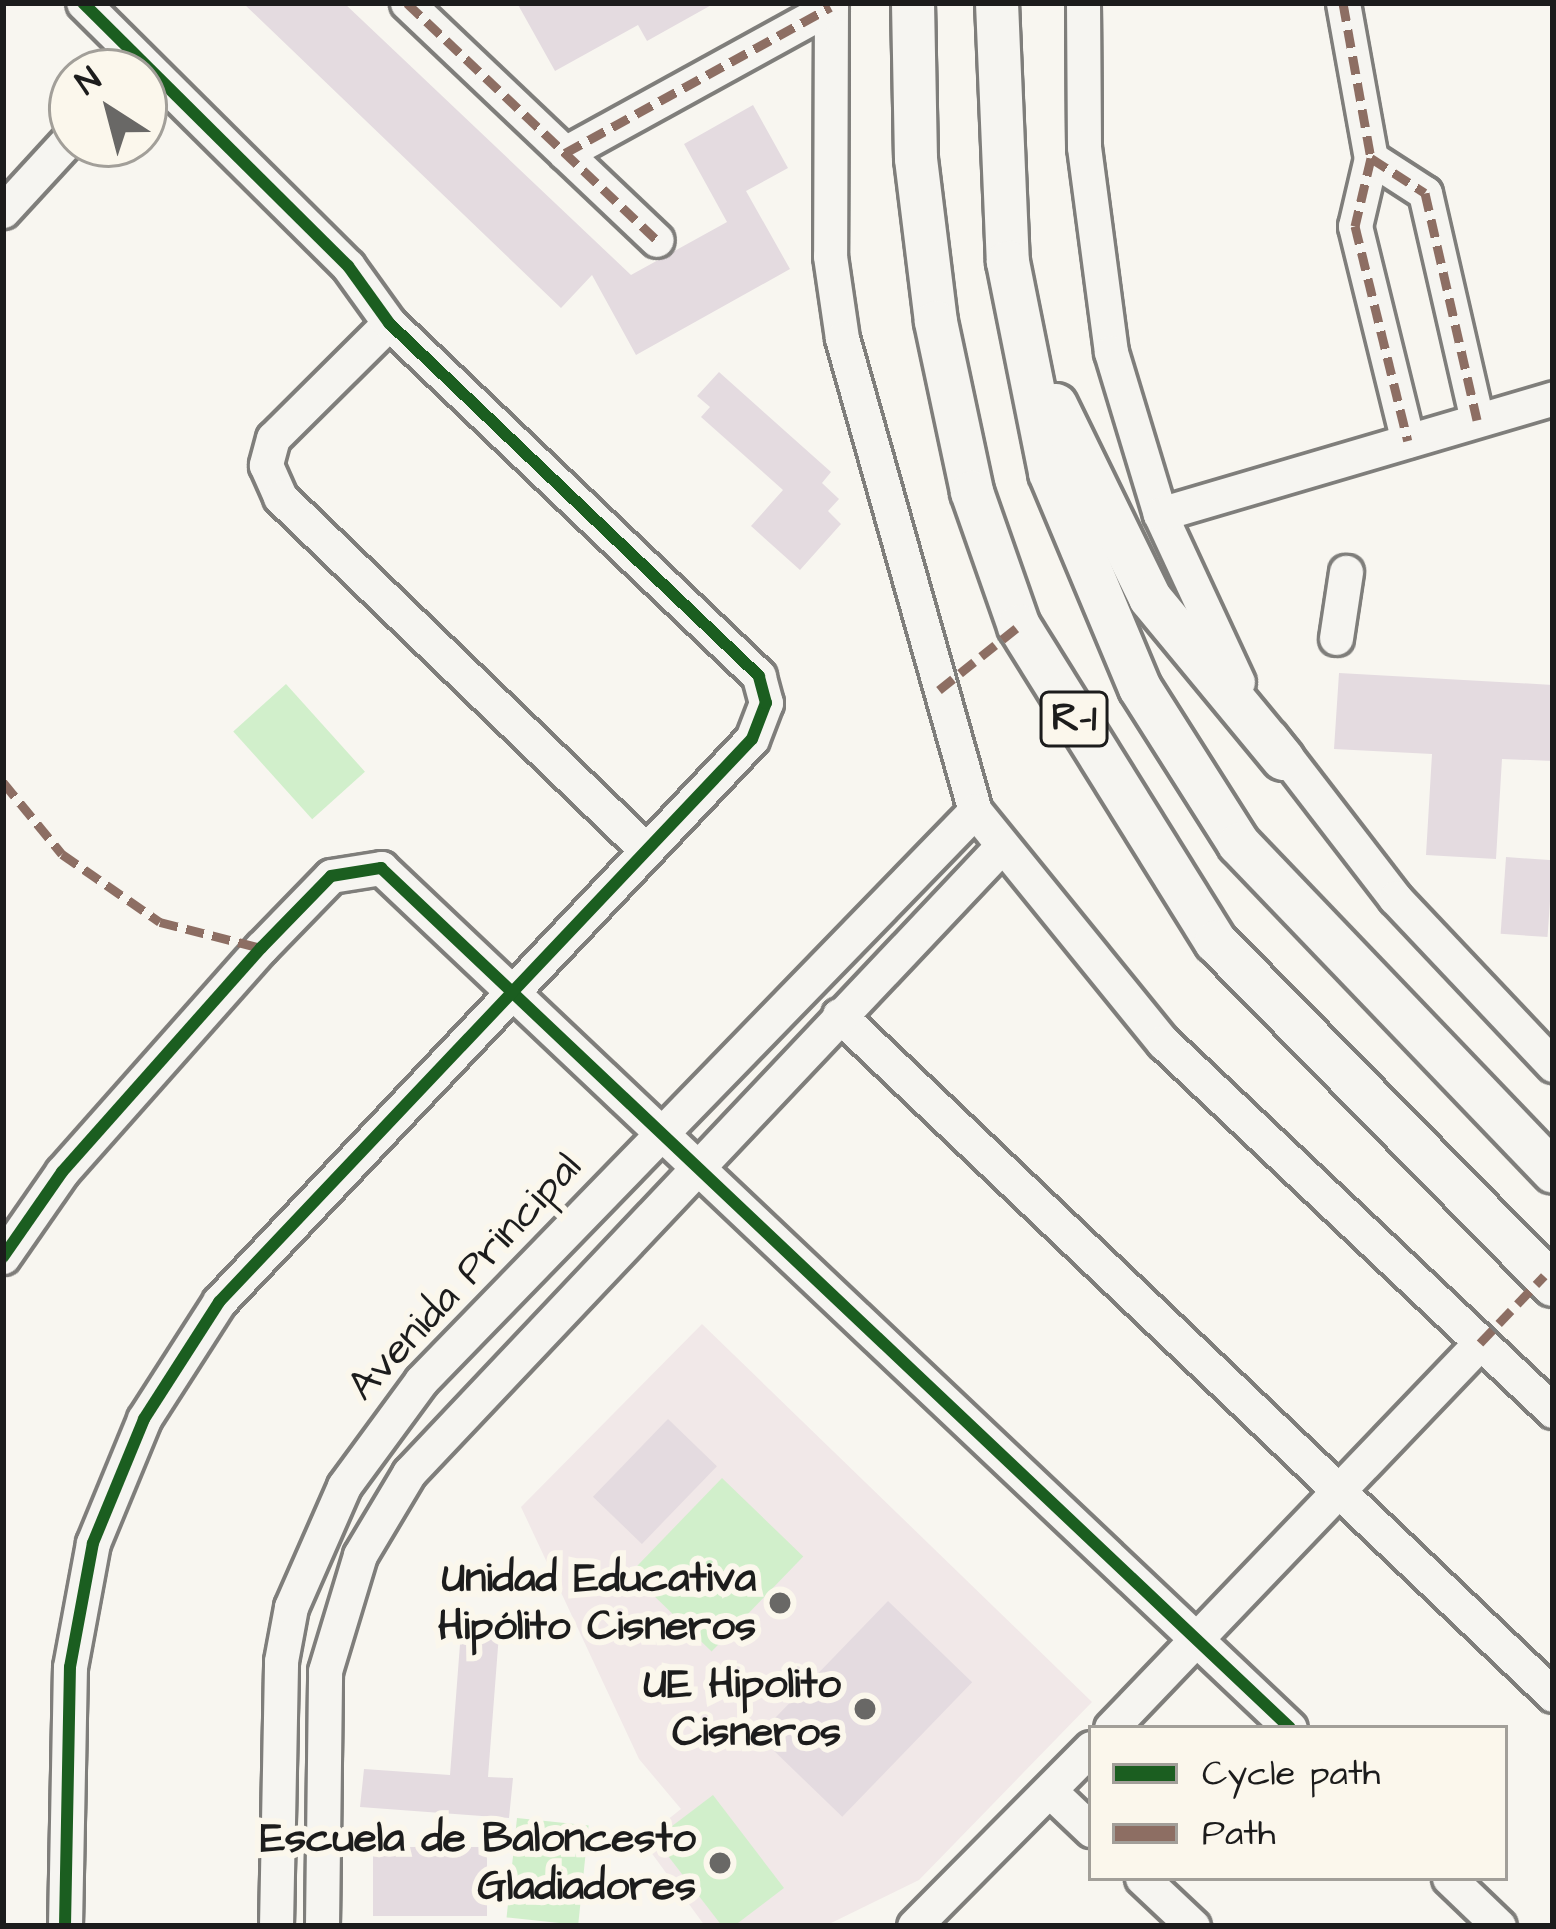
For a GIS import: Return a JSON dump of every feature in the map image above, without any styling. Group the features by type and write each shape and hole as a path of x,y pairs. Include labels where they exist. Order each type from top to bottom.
{"main road":[{"name":"R-1","path":"913,3 916,159 936,322 972,492 1018,626 1216,942 1553,1285"},
{"name":"R-1","path":"997,3 1013,286 1050,473 1140,688 1239,844 1553,1172"},
{"path":"1013,286 1117,545 1174,633 1283,759"}],"street":[{"path":"83,3 119,48"},
{"path":"407,3 657,240"},
{"path":"1083,3 1094,246 1111,352 1160,514 1215,643 1283,759 1395,898 1553,1065"},
{"path":"1343,3 1371,158 1354,226 1408,441"},
{"path":"566,153 831,5 830,256 842,338 975,811 1163,1042 1553,1411"},
{"path":"65,1926 70,1667 93,1543 144,1419 218,1302 752,739 766,703 759,676 389,323 348,266 168,99"},
{"path":"1371,158 1425,193 1478,420"},
{"path":"3,211 48,162"},
{"path":"389,323 273,438 266,465 280,497 646,850"},
{"path":"1160,514 1553,398"},
{"path":"1336,638 1346,572"},
{"name":"Avenida Principal","path":"277,1926 281,1661 325,1524 421,1381 975,811"},
{"name":"Avenida Principal","path":"322,1926 325,1671 360,1555 457,1409 1001,847"},
{"path":"3,1257 62,1172 331,876 381,868 1287,1725"},
{"path":"839,1016 1553,1695"},
{"path":"1114,1725 1480,1343"},
{"path":"914,1926 1088,1751"},
{"path":"1050,1791 1088,1827"},
{"path":"1145,1881 1193,1926"},
{"path":"1452,1881 1499,1926"}],"shaded area":[{"name":"Unidad Educativa Hipólito Cisneros","path":"702,1324 1092,1702 919,1880 825,1926 705,1926 642,1840 681,1809 639,1759 521,1507"}],"green space":[{"path":"286,684 365,772 312,819 233,732"},
{"path":"722,1478 803,1556 712,1651 630,1573"},
{"name":"Escuela de Baloncesto Gladiadores","path":"713,1795 784,1888 734,1926 722,1926 655,1839"},
{"path":"517,1818 589,1826 578,1925 507,1917"}],"building":[{"path":"243,3 344,3 631,275 727,222 684,144 753,105 788,168 746,191 790,269 636,355 592,275 561,308"},
{"path":"517,3 715,3 647,41 638,25 555,71"},
{"path":"719,372 831,472 822,483 839,499 828,511 841,524 800,570 751,526 783,490 701,417 710,407 697,396"},
{"path":"1339,673 1553,685 1553,761 1502,759 1496,859 1426,855 1432,754 1334,749"},
{"path":"1506,857 1553,860 1548,937 1501,934"},
{"path":"668,1419 717,1466 642,1544 593,1497"},
{"name":"UE Hipolito Cisneros","path":"888,1601 972,1682 842,1817 758,1736"},
{"path":"461,1631 499,1634 488,1777 513,1778 509,1818 360,1807 364,1769 450,1775"},
{"path":"373,1847 487,1847 487,1916 373,1916"}],"marked path":[{"path":"407,3 657,240"},
{"path":"1343,3 1371,158 1355,226 1408,441"},
{"path":"565,153 831,7"},
{"path":"1371,158 1425,193 1477,420"},
{"path":"939,690 1019,626"},
{"path":"3,782 62,854 160,922 261,948"},
{"path":"1480,1343 1544,1276"}],"cycle path":[{"path":"65,1926 70,1667 93,1543 144,1419 219,1302 752,739 766,703 759,676 389,323 348,266 83,3"},
{"path":"3,1257 62,1172 261,948 331,876 381,868 1287,1725"}],"place":[{"name":"Unidad Educativa Hipólito Cisneros","path":"780,1603"},
{"name":"UE Hipolito Cisneros","path":"865,1709"},
{"name":"Escuela de Baloncesto Gladiadores","path":"720,1863"}]}
